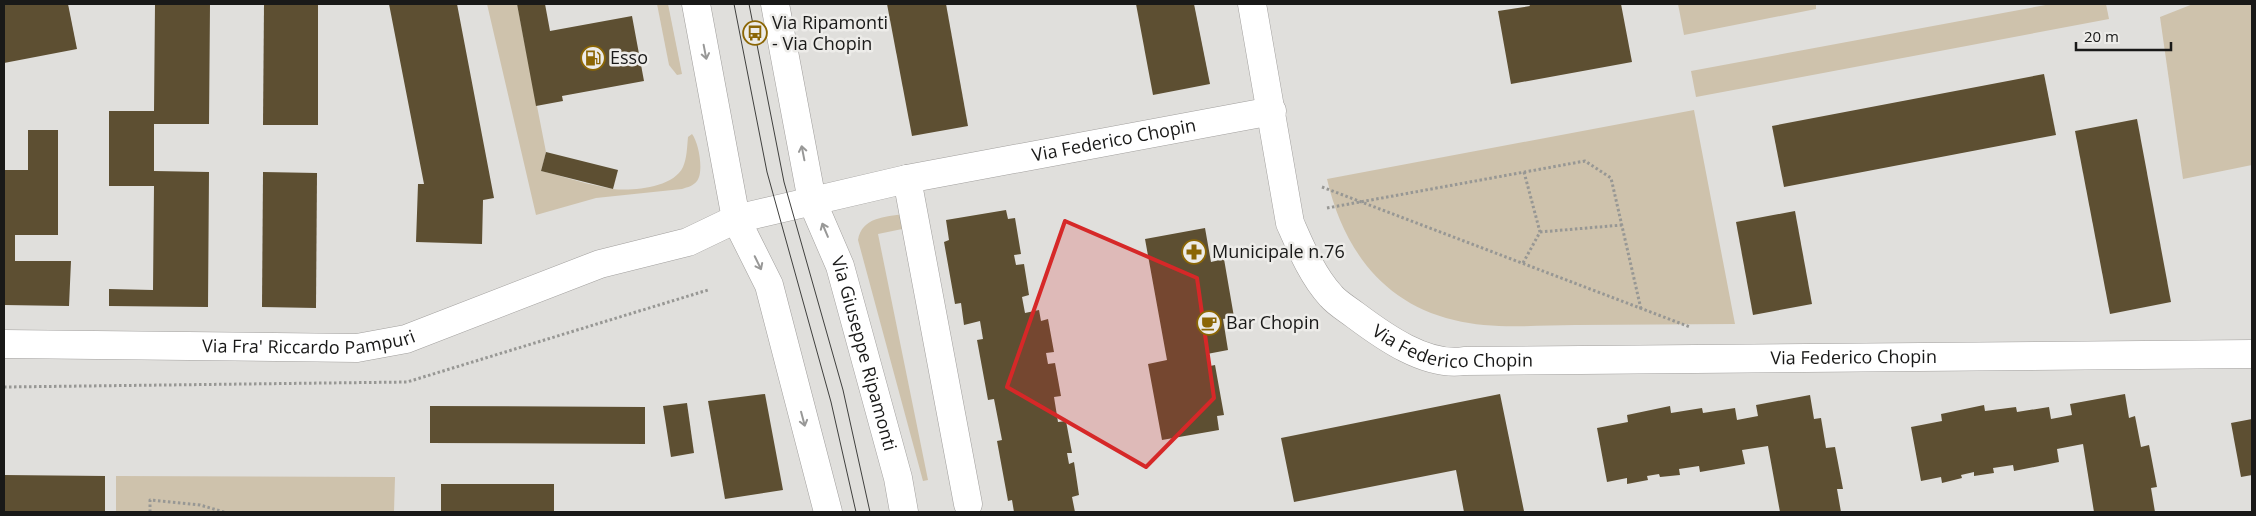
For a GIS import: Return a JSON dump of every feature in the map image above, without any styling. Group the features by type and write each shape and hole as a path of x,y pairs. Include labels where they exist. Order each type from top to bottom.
{"street":[{"path":"696,4 736,219 769,285 828,512"},
{"name":"Via Giuseppe Ripamonti","path":"775,4 812,201 840,266 898,478 904,512"},
{"path":"1252,4 1272,110"},
{"name":"Via Federico Chopin","path":"812,201 907,179 1272,110 1290,222 1304,255 1323,285 1332,297 1386,339 1451,363 1464,361 2252,354"},
{"path":"907,179 968,504"},
{"path":"736,219 812,201"},
{"name":"Via Fra' Riccardo Pampuri","path":"4,344 357,348 406,339 600,264 688,242 736,219"}],"path":[{"path":"1327,208 1585,161 1611,178 1641,309"},
{"path":"1522,263 1540,232 1524,172"},
{"path":"1322,187 1696,329"},
{"path":"1540,232 1622,225"},
{"path":"150,512 150,500 200,505 224,512"}],"highlighted area":[{"path":"1065,221 1197,278 1214,398 1146,467 1007,387"}],"shaded area":[{"path":"487,4 517,4 546,152 541,171 613,189 652,187 671,180 678,174 685,160 688,137 692,134 697,144 700,158 700,171 697,181 682,189 596,198 536,215"},
{"path":"657,4 668,4 682,74 677,75 669,65"},
{"path":"1678,4 1816,4 1816,9 1684,35"},
{"path":"2051,4 2106,4 2109,19 1696,97 1691,71"},
{"path":"2193,4 2252,4 2252,165 2183,179 2160,17"},
{"path":"1694,110 1735,324 1499,326 1454,320 1429,312 1406,300 1386,286 1370,269 1355,249 1343,228 1327,179"},
{"path":"904,214 907,228 878,234 928,480 923,481 858,240 860,232 869,222 882,217"},
{"path":"116,476 395,477 394,512 116,512"}],"building":[{"path":"4,4 68,4 77,49 4,63"},
{"path":"155,4 210,4 209,124 154,124 154,171 209,172 208,307 109,306 109,289 153,290 154,186 109,186 109,111 154,111"},
{"path":"264,4 318,4 318,125 263,125"},
{"path":"389,4 457,4 494,198 483,200 482,244 416,242 418,184 424,184"},
{"path":"517,4 545,4 550,31 632,16 644,81 562,96 563,101 536,106"},
{"path":"887,4 946,4 968,126 912,136"},
{"path":"1136,4 1194,4 1210,84 1153,95"},
{"path":"1529,4 1621,4 1632,62 1511,84 1498,11 1530,6"},
{"path":"2044,74 2056,135 1784,187 1772,126"},
{"path":"2137,119 2171,302 2110,314 2075,131"},
{"path":"28,130 58,130 58,235 15,235 15,261 71,261 69,306 4,305 4,170 28,170"},
{"path":"546,152 618,170 613,189 541,171"},
{"path":"263,172 317,173 316,308 262,307"},
{"path":"1006,210 1008,219 1015,218 1021,254 1014,255 1016,265 1024,264 1029,295 1022,297 1025,313 1039,310 1041,321 1048,319 1054,352 1046,353 1048,364 1055,363 1061,396 1054,397 1058,422 1066,421 1072,453 1067,453 1069,464 1074,462 1079,495 1072,497 1075,512 1014,512 1012,500 1008,501 997,441 1002,440 994,399 988,400 977,340 983,339 980,321 964,325 961,303 955,304 944,242 949,240 946,220"},
{"path":"1795,211 1812,304 1753,315 1736,222"},
{"path":"1205,228 1211,262 1224,259 1234,317 1223,319 1228,350 1207,354 1210,366 1215,365 1224,415 1217,416 1219,430 1162,440 1148,364 1167,360 1145,239"},
{"path":"765,394 783,490 725,499 708,401"},
{"path":"1500,394 1524,511 1464,512 1456,470 1294,502 1281,438"},
{"path":"2125,394 2129,418 2135,416 2141,447 2149,445 2157,487 2151,488 2155,512 2094,512 2083,444 2057,449 2059,462 2014,471 2013,465 1993,468 1994,473 1974,476 1974,472 1961,475 1962,478 1942,483 1941,477 1921,481 1911,427 1942,421 1941,414 1984,405 1985,411 2016,407 2017,412 2049,407 2051,419 2072,415 2070,404"},
{"path":"1810,395 1814,419 1821,418 1826,448 1835,447 1843,489 1837,489 1841,512 1780,512 1768,446 1742,450 1745,464 1700,472 1699,466 1679,469 1680,475 1660,477 1659,474 1647,476 1648,480 1627,484 1627,478 1607,482 1597,428 1628,422 1627,415 1670,406 1671,413 1702,408 1703,413 1735,408 1737,420 1758,416 1756,405"},
{"path":"687,403 694,453 671,457 663,406"},
{"path":"430,406 645,407 645,444 430,443"},
{"path":"2252,419 2252,475 2241,477 2231,423"},
{"path":"4,475 105,476 105,512 4,512"},
{"path":"441,484 554,484 554,512 441,512"}],"tram line":[{"path":"734,4 767,172 831,402 856,512"},
{"path":"749,4 784,182 843,390 870,512"}],"place":[{"name":"Via Ripamonti - Via Chopin","path":"755,33"},
{"name":"Esso","path":"593,58"},
{"name":"Municipale n.76","path":"1194,252"},
{"name":"Bar Chopin","path":"1209,323"}]}
